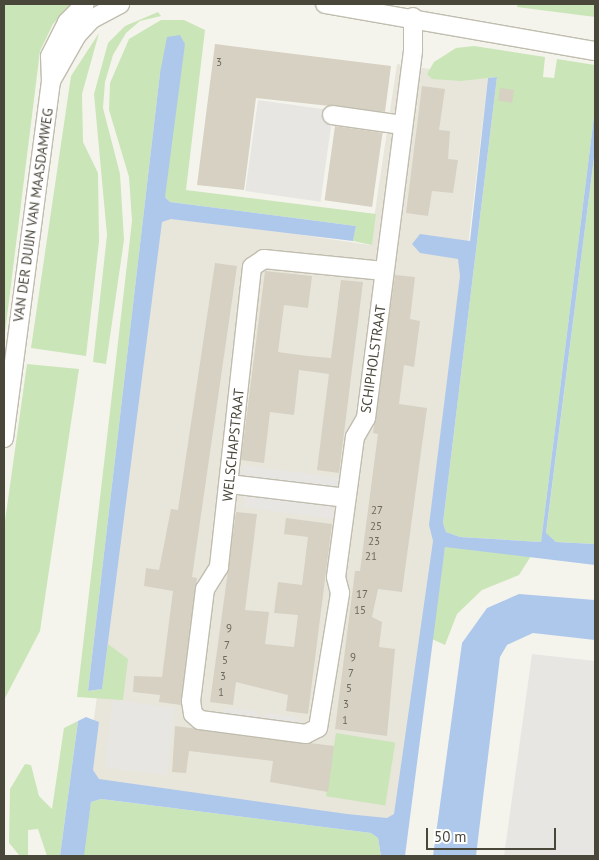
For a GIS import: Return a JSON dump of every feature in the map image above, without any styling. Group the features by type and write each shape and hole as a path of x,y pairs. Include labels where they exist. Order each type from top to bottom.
{"street":[{"name":"VAN DER DUIJN VAN MAASDAMWEG","path":"4,438 51,82 50,56 56,39 85,4"},
{"name":"VAN DER DUIJN VAN MAASDAMWEG","path":"51,82 77,36 92,20 120,4"},
{"path":"325,4 413,17 595,51"},
{"name":"SCHIPHOLSTRAAT","path":"318,728 340,593 336,577 354,437 366,418 402,124 413,50 413,17"},
{"path":"332,115 402,124"},
{"name":"WELSCHAPSTRAAT","path":"318,728 306,734 200,720 193,714 191,700 205,589 219,567 241,388 238,363 252,267 264,259 384,272"},
{"path":"229,484 346,498"}],"shaded area":[{"path":"397,64 488,78 436,514 406,830 84,794 161,214 370,245"},
{"path":"258,100 333,111 320,202 245,191"},
{"path":"243,465 339,478 333,519 243,507 245,495 238,494"},
{"path":"532,654 595,661 595,856 504,856"},
{"path":"113,700 175,708 166,775 105,767"},
{"path":"227,708 256,711 259,715 250,722 215,717"},
{"path":"267,713 297,717 301,720 293,727 256,723"}],"green space":[{"path":"4,4 72,4 53,24 40,51 4,341"},
{"path":"518,4 595,4 595,17 517,7"},
{"path":"158,12 161,16 140,21 126,33 113,55 105,82 103,108 120,174 124,240 106,364 93,362 107,235 94,94 108,43 125,26"},
{"path":"161,20 184,20 205,30 186,190 376,214 372,245 353,241 356,226 170,202 165,197 160,73 88,691 102,689 108,644 128,659 123,700 77,697 132,221 129,177 109,110 110,83 129,39"},
{"path":"99,33 82,94 83,142 98,173 99,242 86,356 31,348 71,76"},
{"path":"474,46 545,57 543,77 554,78 557,59 595,65 595,108 541,542 460,537 446,532 443,523 497,77 461,81 432,79 427,74 434,62 456,48"},
{"path":"595,150 595,544 556,542 546,534"},
{"path":"27,364 79,369 40,631 4,700 4,528"},
{"path":"445,546 531,556 519,575 482,590 457,614 445,645 432,639"},
{"path":"78,721 60,856 47,856 38,829 28,830 28,855 20,856 9,843 10,789 25,764 31,765 39,796 52,809 64,728"},
{"path":"336,733 395,742 385,806 326,796"},
{"path":"101,799 371,833 378,838 381,856 83,856 91,802"}],"water":[{"path":"180,35 185,44 165,197 170,202 356,226 353,241 171,219 162,222 102,689 88,691 160,73 167,37"},
{"path":"497,77 443,523 446,532 460,537 541,542 595,108 595,150 546,533 556,542 595,544 595,565 445,547 405,856 381,856 378,838 371,833 101,799 91,802 84,856 60,856 78,721 86,717 99,722 93,770 99,779 347,814 387,818 394,814 433,541 429,525 460,276 458,259 420,253 412,244 420,234 470,241 488,78"},
{"path":"519,594 595,600 595,640 533,633 507,645 500,657 476,856 433,856 462,643 487,608"}],"building":[{"path":"215,44 391,66 385,112 256,98 244,190 197,185"},
{"path":"422,86 445,89 439,130 450,131 448,159 458,160 453,193 432,191 428,216 406,213"},
{"path":"500,88 514,90 512,103 498,101"},
{"path":"335,126 383,133 372,207 325,200"},
{"path":"215,263 237,266 192,577 197,578 181,705 159,702 160,695 133,692 134,676 162,677 173,591 144,586 146,568 159,570 171,509 178,510"},
{"path":"265,271 312,276 308,308 284,305 278,352 307,356 331,358 341,280 363,282 339,473 317,470 329,374 299,370 294,415 270,412 264,463 241,460"},
{"path":"395,275 415,277 410,319 420,321 414,367 404,365 399,404 427,408 402,592 378,589 372,617 382,622 379,647 395,649 387,736 335,729 355,571 360,571 378,434 373,433"},
{"path":"236,512 257,514 245,610 269,612 265,644 294,647 298,615 274,613 278,582 302,585 308,537 284,534 286,518 332,524 308,714 286,711 288,695 236,682 233,705 210,702"},
{"path":"175,726 334,746 328,792 270,782 273,761 189,751 186,773 172,772"}]}
